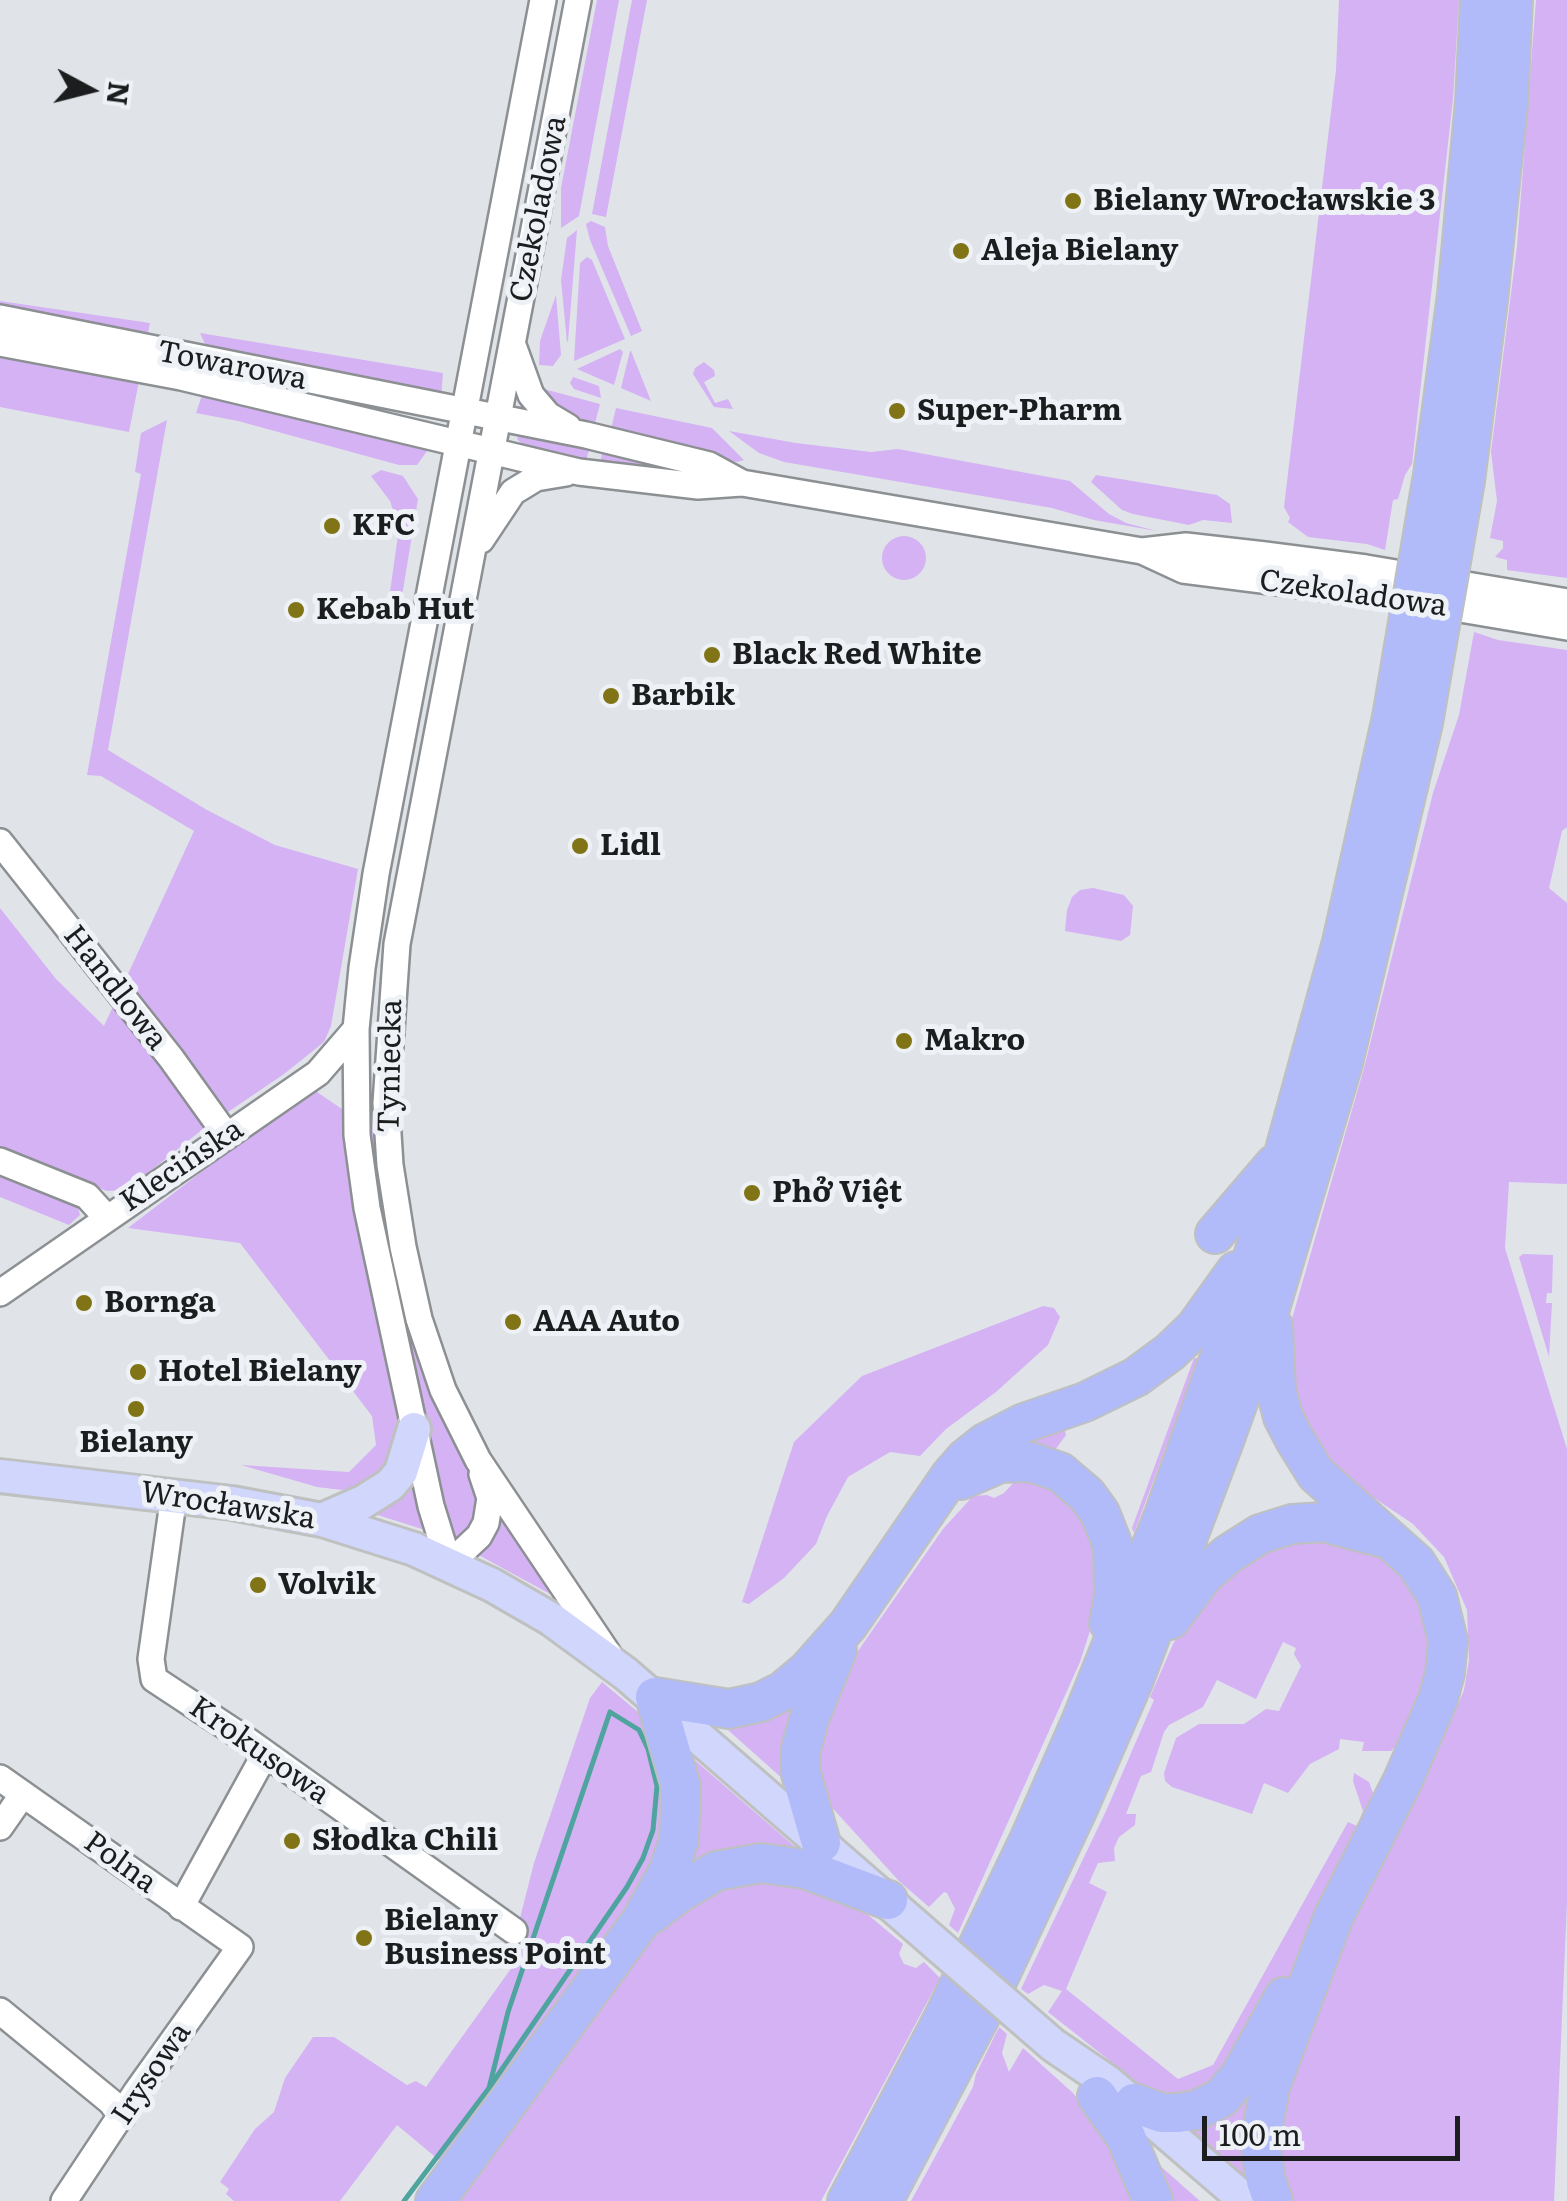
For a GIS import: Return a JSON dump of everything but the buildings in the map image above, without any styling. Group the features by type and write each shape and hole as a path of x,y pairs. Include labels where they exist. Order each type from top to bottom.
{"highway":[{"path":"1449,478 1480,0"},
{"path":"884,2201 1029,1916 1133,1682 1273,1298 1343,1062 1449,478 1490,280 1508,104 1513,0"},
{"path":"847,2201 978,1950 1092,1696 1170,1501 1272,1195 1407,720"},
{"path":"1216,1234 1285,1150"},
{"path":"434,2201 641,1922 668,1872 682,1822 678,1770 654,1698 721,1709 761,1702 794,1682 848,1625 955,1469 986,1443 1024,1422 1114,1390 1178,1345 1206,1314 1234,1273 1272,1195"},
{"path":"1116,2100 1162,2113 1197,2110 1221,2098 1240,2076 1333,1918 1404,1780 1445,1674 1448,1641 1437,1596 1416,1562 1316,1474 1283,1417 1273,1364 1273,1298"},
{"path":"932,1503 971,1475 1000,1463 1018,1461 1060,1472 1087,1495 1106,1526 1114,1561 1109,1624 1092,1696"},
{"path":"1133,1682 1203,1576 1227,1554 1260,1534 1292,1524 1323,1522 1389,1539"},
{"path":"822,1843 802,1774 801,1749 808,1718 848,1625"},
{"path":"641,1922 700,1879 746,1864 778,1863 805,1868 888,1900"},
{"path":"1274,2201 1260,2142 1265,2104 1333,1918"},
{"path":"1116,2100 1126,2137 1153,2201"}],"main road":[{"path":"322,1520 390,1485 401,1472 414,1429"},
{"name":"Wrocławska","path":"0,1476 174,1496 322,1520 390,1540 522,1601 654,1698 1116,2100"},
{"path":"1116,2100 1214,2201"},
{"path":"1116,2100 1246,2201"}],"street":[{"name":"Czekoladowa","path":"543,0 458,444 579,472 698,486 742,483 1142,551 1183,570 1365,593 1567,628"},
{"name":"Czekoladowa","path":"499,418 578,0"},
{"name":"Towarowa","path":"0,318 464,410"},
{"name":"Towarowa","path":"0,343 181,377 458,444"},
{"path":"513,344 531,395 548,415 586,435"},
{"name":"Czekoladowa","path":"464,410 708,465 742,483"},
{"name":"Tyniecka","path":"499,418 397,944 386,1103 390,1165 420,1319 443,1390 478,1460 616,1667"},
{"name":"Tyniecka","path":"449,1564 414,1429 367,1208 355,1087 362,968 376,874 458,444"},
{"path":"472,557 492,518 513,492 536,478 579,472"},
{"name":"Czekoladowa","path":"1142,551 1186,546 1265,555 1567,602"},
{"name":"Handlowa","path":"0,842 201,1096 227,1136"},
{"name":"Klecińska","path":"0,1293 318,1073 356,1030"},
{"path":"318,1073 355,1087"},
{"path":"0,1161 87,1196 106,1218"},
{"path":"449,1564 479,1536 486,1523 490,1498 478,1460"},
{"name":"Krokusowa","path":"174,1496 150,1659 154,1679 514,1931"},
{"path":"182,1907 265,1754"},
{"name":"Polna","path":"0,1778 240,1948"},
{"path":"0,1827 23,1794"},
{"name":"Irysowa","path":"64,2201 240,1948"},
{"path":"0,2011 122,2116"}],"shaded area":[{"path":"597,0 619,0 579,216 561,228 561,188"},
{"path":"632,0 647,0 606,217 592,214"},
{"path":"1339,0 1459,0 1453,99 1412,464 1398,499 1393,500 1385,550 1308,537 1288,522 1284,507 1336,70"},
{"path":"1536,0 1567,0 1567,578 1507,570 1507,560 1495,557 1503,548 1503,541 1490,538 1497,501 1491,452 1517,246"},
{"path":"591,221 605,227 608,246 642,331 631,336 590,240 586,224"},
{"path":"577,230 567,342 561,280 567,238"},
{"path":"587,257 592,260 625,339 574,361 580,263"},
{"path":"556,295 561,355 553,366 539,365 540,341"},
{"path":"0,301 150,323 147,337 0,309"},
{"path":"200,333 443,373 441,397 214,352"},
{"path":"620,349 623,352 614,385 577,369"},
{"path":"631,351 651,401 621,388"},
{"path":"0,354 139,381 129,432 0,407"},
{"path":"704,362 714,370 715,376 704,382 715,403 728,399 733,409 714,407 693,374"},
{"path":"573,377 599,386 601,398 574,389 570,383"},
{"path":"540,388 600,404 594,427 560,412"},
{"path":"202,395 430,447 417,465 399,465 196,413"},
{"path":"616,408 712,428 744,460 737,462 610,433"},
{"path":"167,420 108,750 207,810 275,845 358,869 331,1026 324,1042 134,1184 123,1190 107,1191 0,1150 0,908 56,979 104,1026 194,831 101,776 87,775 141,474 135,472 141,433"},
{"path":"729,431 871,452 898,449 1070,481 1109,514 1157,531 1052,508 784,462 759,453"},
{"path":"524,434 590,447 585,464 529,451 517,439"},
{"path":"603,450 674,469 673,472 600,463"},
{"path":"381,470 403,476 418,499 400,608 388,606 399,528 390,501 371,476"},
{"path":"1096,475 1217,495 1230,504 1232,523 1203,520 1189,525 1133,514 1122,510 1091,482"},
{"path":"904,536 919,543 926,558 919,573 904,580 889,573 882,558 889,543"},
{"path":"1474,632 1498,640 1567,650 1567,827 1562,831 1549,888 1567,903 1567,1184 1509,1182 1505,1248 1567,1449 1567,1903 1554,2201 1286,2201 1270,2146 1320,1990 1454,1714 1464,1690 1469,1660 1467,1610 1444,1557 1413,1524 1337,1473 1297,1416 1287,1336 1364,1068 1433,793 1459,715"},
{"path":"1093,888 1124,895 1133,906 1130,935 1121,941 1065,931 1072,897 1080,890"},
{"path":"311,1088 345,1111 364,1254 400,1434 395,1456 370,1484 342,1490 317,1487 241,1465 349,1472 376,1445 372,1416 240,1243 128,1228"},
{"path":"367,1112 372,1112 377,1175 399,1284 481,1490 478,1520 461,1539 453,1538 448,1529 378,1206"},
{"path":"0,1168 77,1204 80,1215 69,1225 0,1197"},
{"path":"1553,1255 1552,1293 1547,1293 1546,1303 1552,1303 1549,1357 1519,1257"},
{"path":"1043,1306 1054,1308 1060,1317 1048,1345 996,1392 946,1429 920,1456 890,1452 848,1477 816,1544 784,1578 749,1604 742,1602 794,1442 862,1376"},
{"path":"1194,1358 1197,1364 1134,1533 1132,1528"},
{"path":"1062,1420 1066,1435 1052,1454 991,1450"},
{"path":"411,1474 428,1531 368,1512"},
{"path":"1016,1480 1034,1481 1070,1496 1097,1542 1096,1612 1080,1662 958,1933 949,1925 955,1909 947,1893 929,1907 899,1881 826,1801 814,1765 844,1671 943,1529 973,1496 994,1498"},
{"path":"500,1513 561,1600 475,1553"},
{"path":"1284,1532 1387,1554 1421,1596 1432,1645 1423,1700 1417,1700 1399,1743 1391,1751 1362,1751 1364,1742 1340,1739 1339,1749 1310,1764 1288,1793 1264,1783 1252,1814 1172,1787 1165,1781 1164,1773 1176,1738 1199,1724 1244,1724 1266,1709 1279,1711 1301,1666 1294,1654 1296,1648 1283,1642 1256,1699 1217,1680 1203,1707 1169,1725 1164,1732 1151,1772 1141,1776 1126,1814 1136,1814 1135,1825 1119,1837 1114,1848 1115,1861 1098,1863 1089,1883 1107,1892 1066,1989 1178,2079 1213,2065 1348,1822 1357,1826 1363,1811 1354,1773 1369,1782 1374,1796 1298,1963 1243,2056 1186,2105 1147,2090 1048,2012 1062,1991 1044,1985 1028,1994 1021,1989 1106,1811 1154,1700 1150,1697 1173,1644 1217,1578"},
{"path":"602,1682 644,1717 669,1767 658,1867 445,2165 397,2125 340,2201 234,2201 226,2194 229,2189 220,2182 255,2129 274,2112 285,2078 313,2037 334,2037 407,2085 416,2081 426,2087 520,1956 520,1918 534,1863 590,1698"},
{"path":"801,1690 793,1788 719,1722"},
{"path":"690,1756 808,1858 677,1877"},
{"path":"751,1872 849,1899 903,1944 899,1954 904,1964 916,1968 924,1962 940,1978 821,2201 449,2201 660,1920"},
{"path":"999,2027 1007,2034 1002,2053 1009,2072 1023,2048 1073,2093 1107,2136 1140,2201 911,2201 973,2087"},
{"path":"1267,2049 1257,2190 1182,2125"},
{"path":"1149,2156 1200,2201 1161,2201"}],"waterway":[{"path":"404,2201 489,2088 643,1858 653,1830 657,1786 639,1730 610,1712 508,2012 489,2088"}],"place":[{"name":"Bielany Wrocławskie 3","path":"1073,201"},
{"name":"Aleja Bielany","path":"961,251"},
{"name":"Super-Pharm","path":"897,411"},
{"name":"KFC","path":"332,526"},
{"name":"Kebab Hut","path":"296,610"},
{"name":"Black Red White","path":"712,655"},
{"name":"Barbik","path":"611,696"},
{"name":"Lidl","path":"580,846"},
{"name":"Makro","path":"904,1041"},
{"name":"Phở Việt","path":"752,1193"},
{"name":"Bornga","path":"84,1303"},
{"name":"AAA Auto","path":"513,1322"},
{"name":"Hotel Bielany","path":"138,1372"},
{"name":"Bielany","path":"136,1409"},
{"name":"Volvik","path":"258,1585"},
{"name":"Słodka Chili","path":"292,1841"},
{"name":"Bielany Business Point","path":"364,1938"}]}
